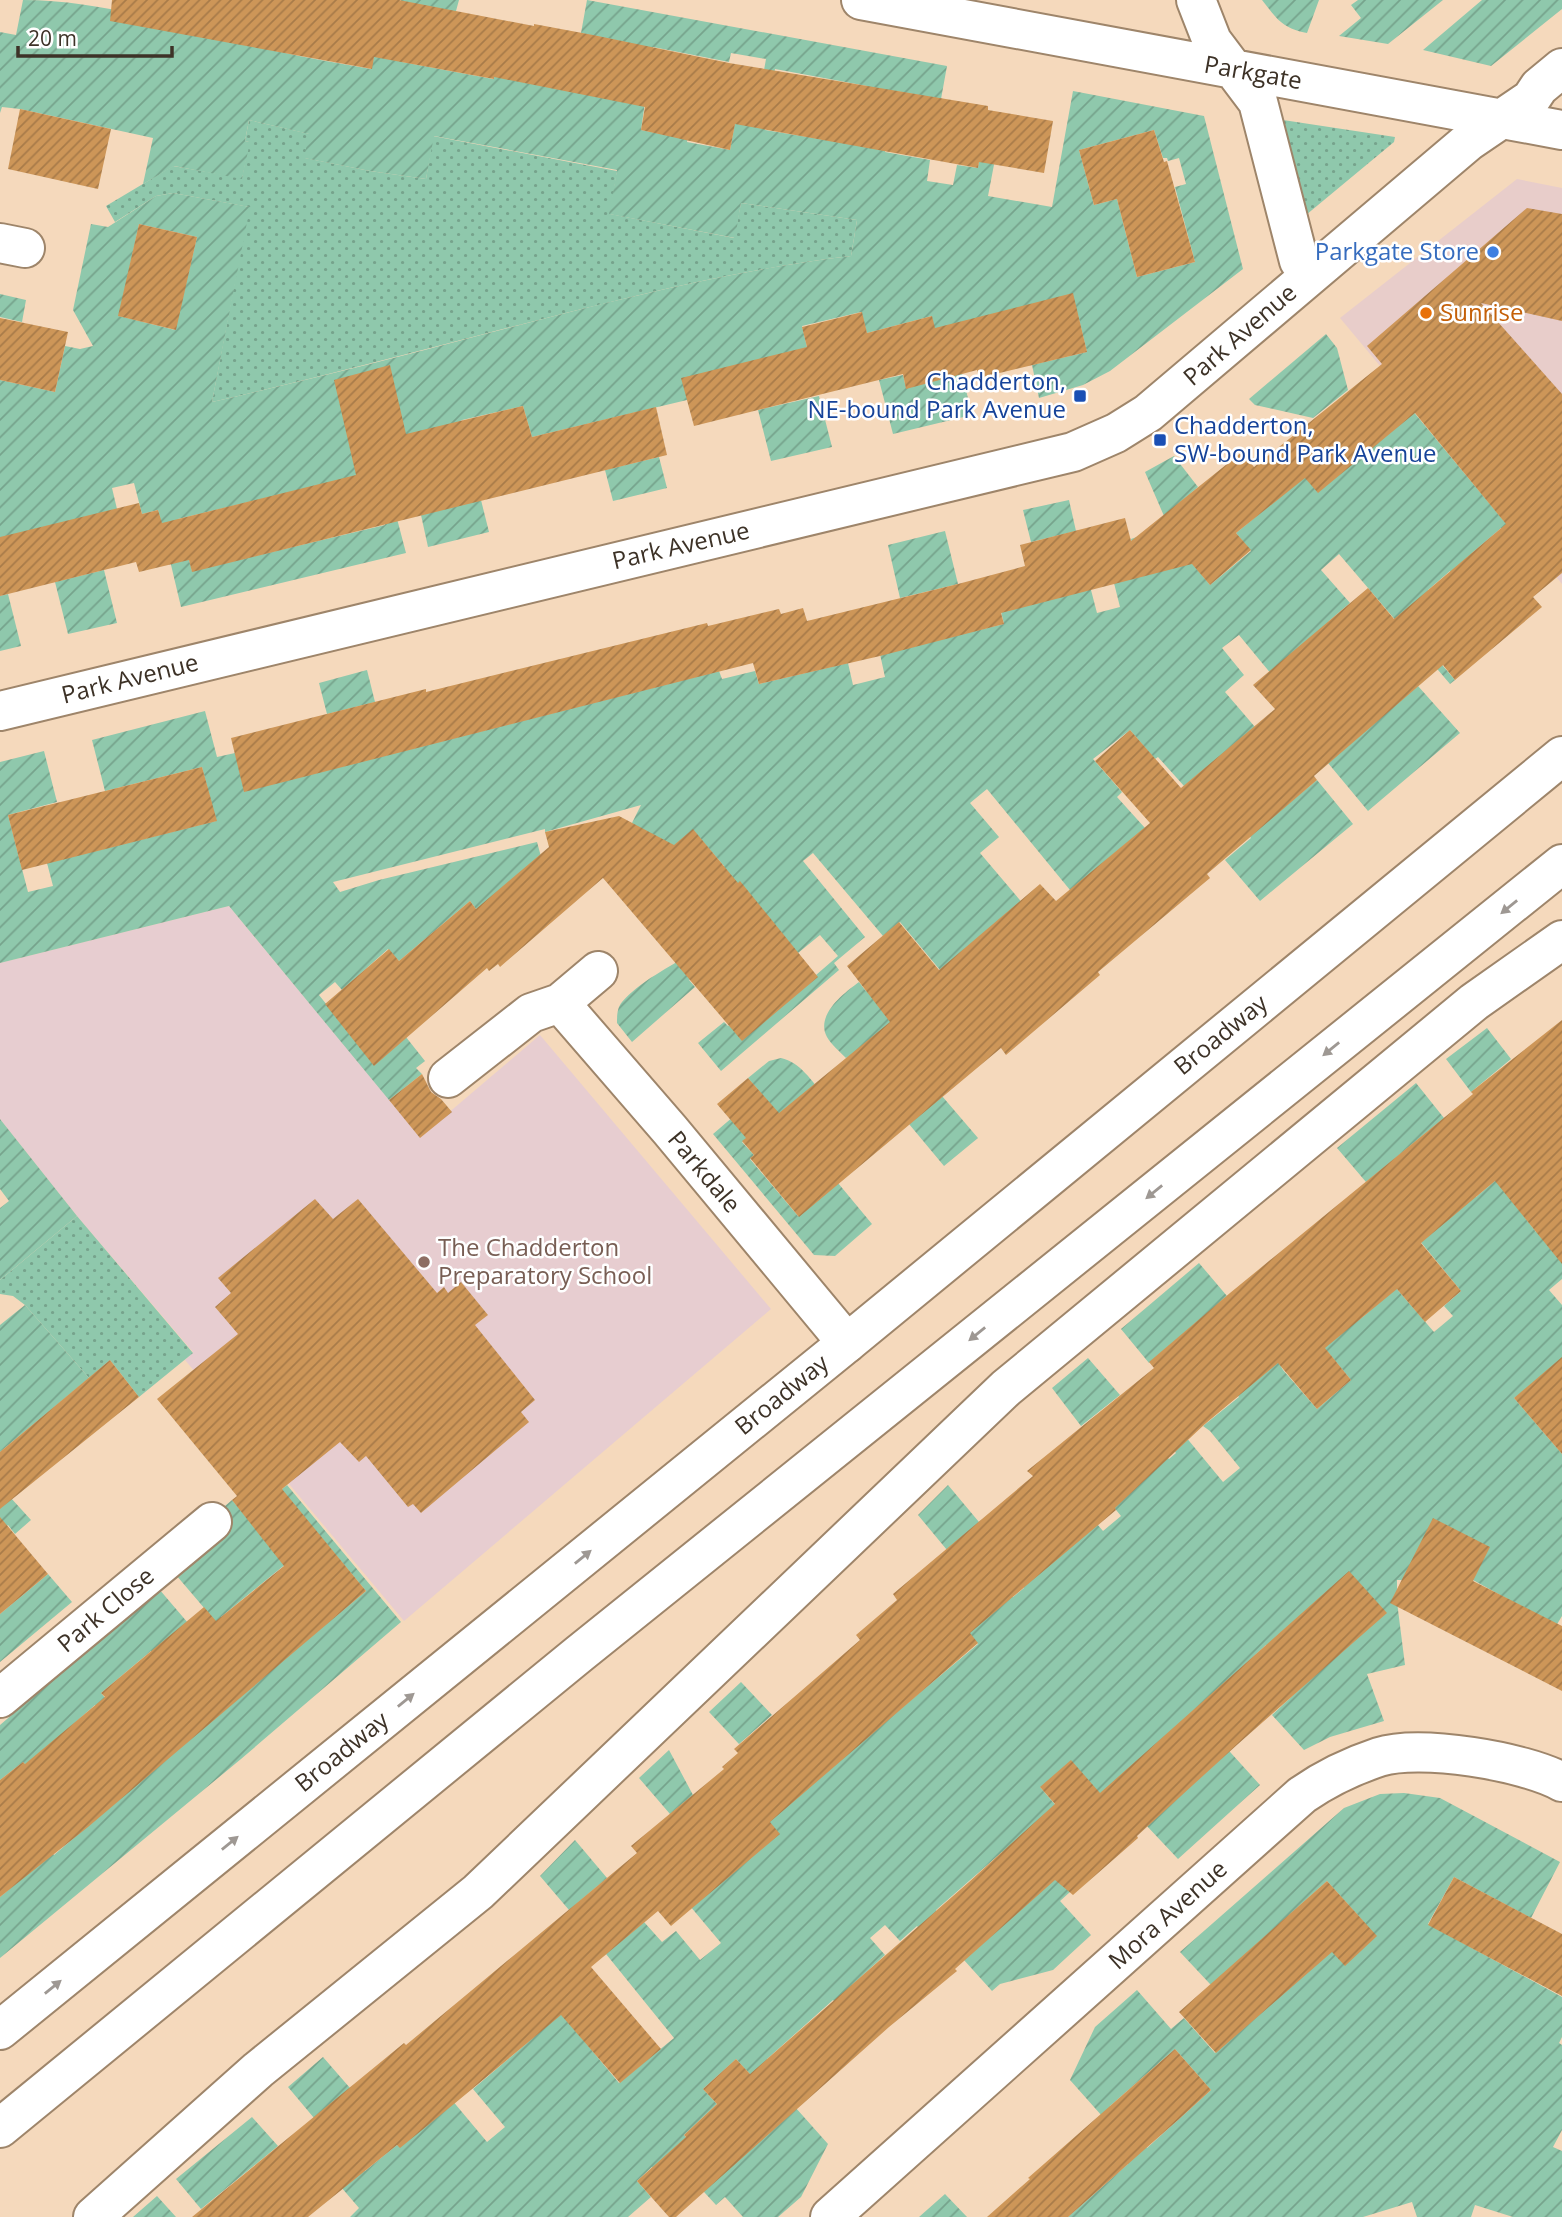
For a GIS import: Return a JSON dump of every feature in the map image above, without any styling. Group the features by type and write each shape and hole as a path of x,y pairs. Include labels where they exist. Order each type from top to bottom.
{"main road":[{"name":"Parkgate","path":"861,0 945,7 1234,70 1562,130"},
{"name":"Park Avenue","path":"1196,0 1212,41 1258,102 1299,261 1310,275"},
{"name":"Park Avenue","path":"0,711 1073,452 1116,433 1148,413 1469,141 1531,99 1539,87 1562,68"},
{"name":"Broadway","path":"0,2030 847,1342 1562,756"},
{"path":"0,2128 589,1645 1562,864"},
{"path":"93,2217 258,2070 478,1892 1006,1388 1474,1002 1562,940"},
{"path":"447,1078 530,1013 560,1003 598,971"},
{"name":"Parkdale","path":"560,1003 847,1342"},
{"name":"Park Close","path":"0,1698 212,1522"},
{"name":"Mora Avenue","path":"830,2217 1302,1795 1324,1780 1380,1756 1438,1754 1516,1764 1562,1782"}],"shaded area":[{"path":"1517,179 1562,188 1562,584 1340,318"},
{"name":"The Chadderton Preparatory School","path":"229,906 420,1137 540,1035 771,1309 404,1621 185,1360 193,1352 77,1216 0,1119 0,963"}],"green space":[{"path":"23,0 55,1 119,11 276,51 371,69 375,52 390,54 401,0 459,0 456,11 402,62 493,79 501,41 614,99 625,42 581,33 587,0 947,66 941,99 896,91 885,152 930,160 927,181 953,185 957,165 978,168 985,126 1001,128 988,196 1052,207 1073,91 1204,116 1243,269 1110,371 1083,385 1039,398 1032,365 1087,352 1078,315 955,344 972,415 893,434 879,380 903,375 906,388 932,316 867,333 861,312 802,326 807,347 687,400 532,437 523,406 462,420 385,473 406,553 181,607 158,510 142,514 134,483 112,488 117,509 0,538 0,380 55,392 65,346 80,349 93,346 73,310 91,224 108,227 156,196 173,193 250,207 212,402 665,289 757,270 851,256 857,220 741,203 735,238 609,214 617,170 434,136 426,179 304,158 309,134 249,120 245,141 250,142 242,179 174,166 143,184 153,138 20,109 2,107 0,113 0,32 16,35","holes":["653,47 729,62 731,53 766,59 754,126 735,123 730,150 687,142 692,115 681,138 641,130","775,69 867,86 856,145 765,130","1154,130 1163,158 1168,161 1179,158 1186,184 1175,187 1195,262 1137,277 1117,199 1094,205 1079,150","139,224 197,237 175,330 119,316","373,472 385,525 192,571 178,519"]},
{"path":"1262,0 1319,0 1307,33 1281,22"},
{"path":"1358,0 1443,0 1388,44 1339,36 1361,18 1351,5"},
{"path":"1482,0 1562,0 1562,9 1491,66 1423,50"},
{"path":"249,120 310,134 305,158 426,179 433,136 617,171 610,214 734,238 741,203 857,220 851,256 758,270 666,289 212,402 249,207 173,193 156,196 115,222 106,206 173,166 242,178 249,142 245,141"},
{"path":"1283,120 1395,137 1394,142 1306,215"},
{"path":"0,294 26,300 22,322 0,317"},
{"path":"1326,334 1337,348 1348,390 1313,418 1255,405 1249,399"},
{"path":"1383,375 1523,544 1501,528 1472,553 1464,588 1450,571 1428,590 1442,608 1414,632 1455,680 1450,684 1339,554 1321,570 1350,603 1329,621 1286,692 1239,635 1222,648 1244,675 1225,692 1255,727 1184,786 1158,757 1155,759 1130,730 1093,759 1122,792 1117,797 1145,828 1070,890 987,789 970,803 999,837 980,853 1025,906 940,970 900,922 883,936 813,853 803,861 865,937 834,963 839,970 721,1071 698,1043 724,1022 728,1026 742,1015 816,975 838,956 820,935 798,953 724,895 724,866 693,830 638,876 632,823 641,805 545,832 545,829 333,882 340,892 537,842 548,882 476,909 470,901 399,961 388,949 342,990 335,982 319,995 362,1049 394,1022 425,1061 416,1068 422,1074 389,1100 229,906 0,963 0,762 44,751 57,802 8,815 28,892 53,886 47,863 216,821 202,767 105,791 92,740 205,711 217,757 235,753 245,791 719,671 722,679 755,671 759,684 848,663 853,685 885,677 880,654 1004,624 995,587 1091,590 1097,613 1120,607 1114,583 1141,576 1131,539 1145,534 1158,522 1210,585 1251,551 1236,533 1279,498 1289,458 1318,492"},
{"path":"819,396 832,447 771,461 758,410"},
{"path":"1174,456 1198,487 1164,516 1145,472"},
{"path":"659,457 667,488 613,501 605,470"},
{"path":"481,500 489,532 428,547 421,515"},
{"path":"1069,500 1076,531 1031,542 1023,510"},
{"path":"945,531 958,584 900,598 888,545"},
{"path":"104,570 117,623 68,634 55,582"},
{"path":"8,594 21,646 0,651 0,596"},
{"path":"367,670 375,702 327,714 319,683"},
{"path":"1418,686 1460,733 1368,811 1328,763"},
{"path":"1317,780 1353,824 1260,901 1225,860 1251,838 1243,827 1287,805"},
{"path":"692,953 704,968 689,980 695,987 632,1042 617,1023 620,1004 646,981"},
{"path":"859,982 908,1026 846,1058 827,1037 825,1021 833,1005"},
{"path":"1487,1028 1511,1059 1471,1092 1446,1059"},
{"path":"781,1058 800,1068 824,1096 742,1142 754,1155 750,1159 798,1216 838,1183 872,1224 835,1256 814,1255 713,1134 761,1093 748,1078 769,1061"},
{"path":"1416,1083 1444,1118 1366,1182 1337,1148"},
{"path":"942,1096 978,1138 944,1166 909,1124"},
{"path":"1562,1115 1562,1279 1549,1290 1562,1305 1562,1367 1514,1398 1562,1454 1562,1616 1556,1626 1473,1580 1397,1580 1405,1665 1367,1674 1384,1721 1330,1737 1304,1750 1272,1715 1303,1686 1266,1645 1202,1703 1221,1742 1260,1785 1178,1859 1146,1825 1040,1787 1070,1822 1036,1854 1070,1892 1060,1901 1091,1935 1053,1970 1000,1984 992,1991 954,1949 944,1957 917,1926 900,1941 885,1925 870,1938 885,1955 852,1985 863,2034 833,2000 767,2059 795,2107 828,2144 801,2197 778,2217 743,2217 725,2197 716,2205 682,2168 667,2182 652,2167 637,2181 651,2197 628,2217 350,2217 359,2208 323,2166 365,2171 397,2145 400,2147 431,2075 487,2142 505,2127 473,2089 547,2026 554,2005 619,2083 674,2038 606,1954 644,1922 662,1942 676,1931 700,1960 721,1943 690,1906 768,1820 978,1644 961,1623 1008,1597 1013,1597 1024,1588 1024,1581 1075,1498 1103,1531 1121,1516 1104,1495 1165,1455 1169,1459 1176,1453 1158,1431 1171,1419 1223,1482 1240,1468 1203,1426 1239,1397 1223,1378 1267,1342 1283,1370 1317,1409 1351,1380 1323,1346 1396,1288 1434,1332 1453,1316 1444,1306 1461,1291 1420,1241 1468,1189 1476,1197 1496,1180 1536,1232","holes":["1002,1852 1038,1894 936,1911 936,1910","736,2059 788,2115 721,2176 684,2135 717,2104 703,2089"]},
{"path":"0,1119 77,1216 0,1280 0,1208 9,1201 0,1189"},
{"path":"77,1216 193,1353 139,1397 110,1360 89,1378 25,1305 13,1296 0,1294 0,1280"},
{"path":"1199,1263 1227,1296 1149,1363 1121,1329"},
{"path":"25,1305 89,1378 0,1452 0,1325"},
{"path":"1088,1358 1120,1395 1081,1426 1052,1388"},
{"path":"287,1485 401,1622 241,1759 0,1958 0,1897 46,1859 0,1790 54,1855 151,1772 95,1705 71,1726 32,1772 23,1762 0,1780 0,1725 159,1589 188,1623 205,1609 176,1575 231,1530 218,1512 232,1500 247,1518","holes":["320,1536 366,1591 335,1617 221,1617","151,1651 161,1764 101,1693"]},
{"path":"948,1485 979,1522 947,1550 918,1515"},
{"path":"0,1486 31,1520 15,1534 8,1525 0,1532"},
{"path":"48,1574 72,1602 0,1662 0,1614"},
{"path":"741,1682 772,1715 739,1744 709,1712"},
{"path":"669,1750 693,1795 670,1814 639,1778"},
{"path":"1404,1793 1440,1798 1560,1862 1531,1918 1454,1877 1428,1924 1562,1997 1562,2037 1559,2043 1562,2045 1562,2130 1553,2147 1562,2151 1562,2217 1513,2217 1475,2205 1471,2217 1417,2217 1412,2202 1363,2217 1068,2217 1128,2164 1102,2116 1070,2080 1095,2027 1137,1990 1171,2029 1184,2018 1215,2053 1279,1997 1210,1984 1180,1952 1344,1808 1380,1794","holes":["1327,1881 1364,1922 1261,1940","1175,2049 1211,2090 1147,2148 1110,2106"]},
{"path":"575,1840 607,1878 569,1910 540,1876"},
{"path":"323,2057 350,2088 314,2118 288,2087"},
{"path":"252,2117 278,2146 201,2209 176,2179"},
{"path":"945,2194 967,2217 919,2217"},
{"path":"157,2196 176,2217 133,2217"}],"building":[{"path":"112,0 399,0 729,63 988,106 988,110 1053,121 1044,173 979,162 978,168 735,124 730,150 641,130 645,107 494,77 374,57 372,69 110,21"},
{"path":"20,109 111,129 98,189 8,169"},
{"path":"1154,130 1164,162 1167,161 1195,262 1137,277 1117,199 1094,205 1079,150"},
{"path":"1527,208 1562,214 1562,321 1481,303 1562,394 1562,573 1533,597 1542,607 1455,680 1443,665 1314,776 1317,780 1207,874 1210,878 1098,972 1100,975 1006,1055 1001,1048 799,1217 750,1158 754,1155 742,1141 746,1138 717,1104 748,1078 779,1113 890,1022 847,966 899,922 939,970 1040,884 1056,901 1150,823 1095,761 1130,730 1181,788 1275,709 1253,685 1368,588 1394,619 1506,524 1415,413 1318,493 1305,478 1236,533 1251,550 1210,585 1192,564 1001,613 1004,624 880,656 759,684 753,663 244,792 231,738 707,623 708,626 779,609 781,614 803,608 807,621 958,584 1025,566 1020,545 1125,518 1131,541 1242,452 1254,467 1382,364 1367,346"},
{"path":"139,224 197,237 176,330 118,316"},
{"path":"1073,293 1087,352 979,378 977,370 906,389 903,374 694,426 681,378 807,347 802,327 862,312 867,333 932,316 935,328"},
{"path":"0,318 68,332 55,392 0,380"},
{"path":"390,365 406,434 523,406 532,437 656,407 667,455 192,572 189,560 139,572 136,562 0,596 0,537 139,503 142,514 158,510 162,523 356,475 334,380"},
{"path":"202,767 217,821 22,870 8,815"},
{"path":"619,816 674,845 693,829 738,883 740,881 818,977 742,1041 603,878 500,967 498,964 489,971 487,968 374,1066 325,1004 389,949 399,961 470,901 476,909 549,847 545,832"},
{"path":"1562,1020 1562,1264 1495,1181 1421,1243 1461,1291 1425,1322 1397,1289 1325,1348 1351,1380 1317,1409 1278,1363 1205,1424 1115,1508 1116,1510 970,1633 978,1643 770,1822 780,1834 671,1926 658,1911 591,1967 661,2049 620,2083 561,2015 400,2148 397,2145 308,2217 192,2217 404,2043 406,2045 637,1853 631,1846 724,1769 722,1767 738,1753 734,1749 860,1640 856,1635 897,1600 893,1594 1033,1476 1027,1471 1154,1368 1149,1362 1230,1293 1473,1094 1471,1092"},
{"path":"422,1074 431,1092 452,1112 420,1138 389,1100"},
{"path":"315,1199 333,1219 358,1199 437,1293 444,1287 448,1293 461,1282 488,1315 475,1325 535,1400 521,1412 529,1422 421,1513 413,1504 408,1507 366,1456 359,1462 340,1442 282,1489 366,1591 88,1827 0,1897 0,1780 23,1762 25,1764 105,1697 101,1693 204,1607 216,1621 284,1566 232,1500 237,1496 157,1399 238,1334 215,1307 231,1293 218,1278"},
{"path":"1562,1357 1562,1454 1514,1398"},
{"path":"110,1360 139,1397 0,1509 0,1452"},
{"path":"0,1517 48,1574 0,1614"},
{"path":"1433,1518 1490,1547 1473,1581 1562,1626 1562,1691 1390,1603"},
{"path":"1349,1571 1387,1613 1073,1895 1055,1880 955,1969 957,1971 889,2027 676,2217 669,2217 637,2181 686,2137 684,2135 717,2104 703,2089 736,2059 750,2074 969,1882 1055,1804 1040,1787 1071,1760 1100,1793"},
{"path":"1454,1877 1562,1934 1562,1996 1428,1925"},
{"path":"1327,1881 1377,1936 1345,1966 1332,1952 1216,2053 1179,2012"},
{"path":"1175,2049 1211,2090 1178,2120 1068,2217 987,2217 1030,2179 1028,2178"}],"place":[{"name":"Parkgate Store","path":"1493,252"},
{"name":"Sunrise","path":"1426,313"},
{"name":"Chadderton, NE-bound Park Avenue","path":"1080,396"},
{"name":"Chadderton, SW-bound Park Avenue","path":"1160,440"},
{"name":"The Chadderton Preparatory School","path":"424,1262"}]}
